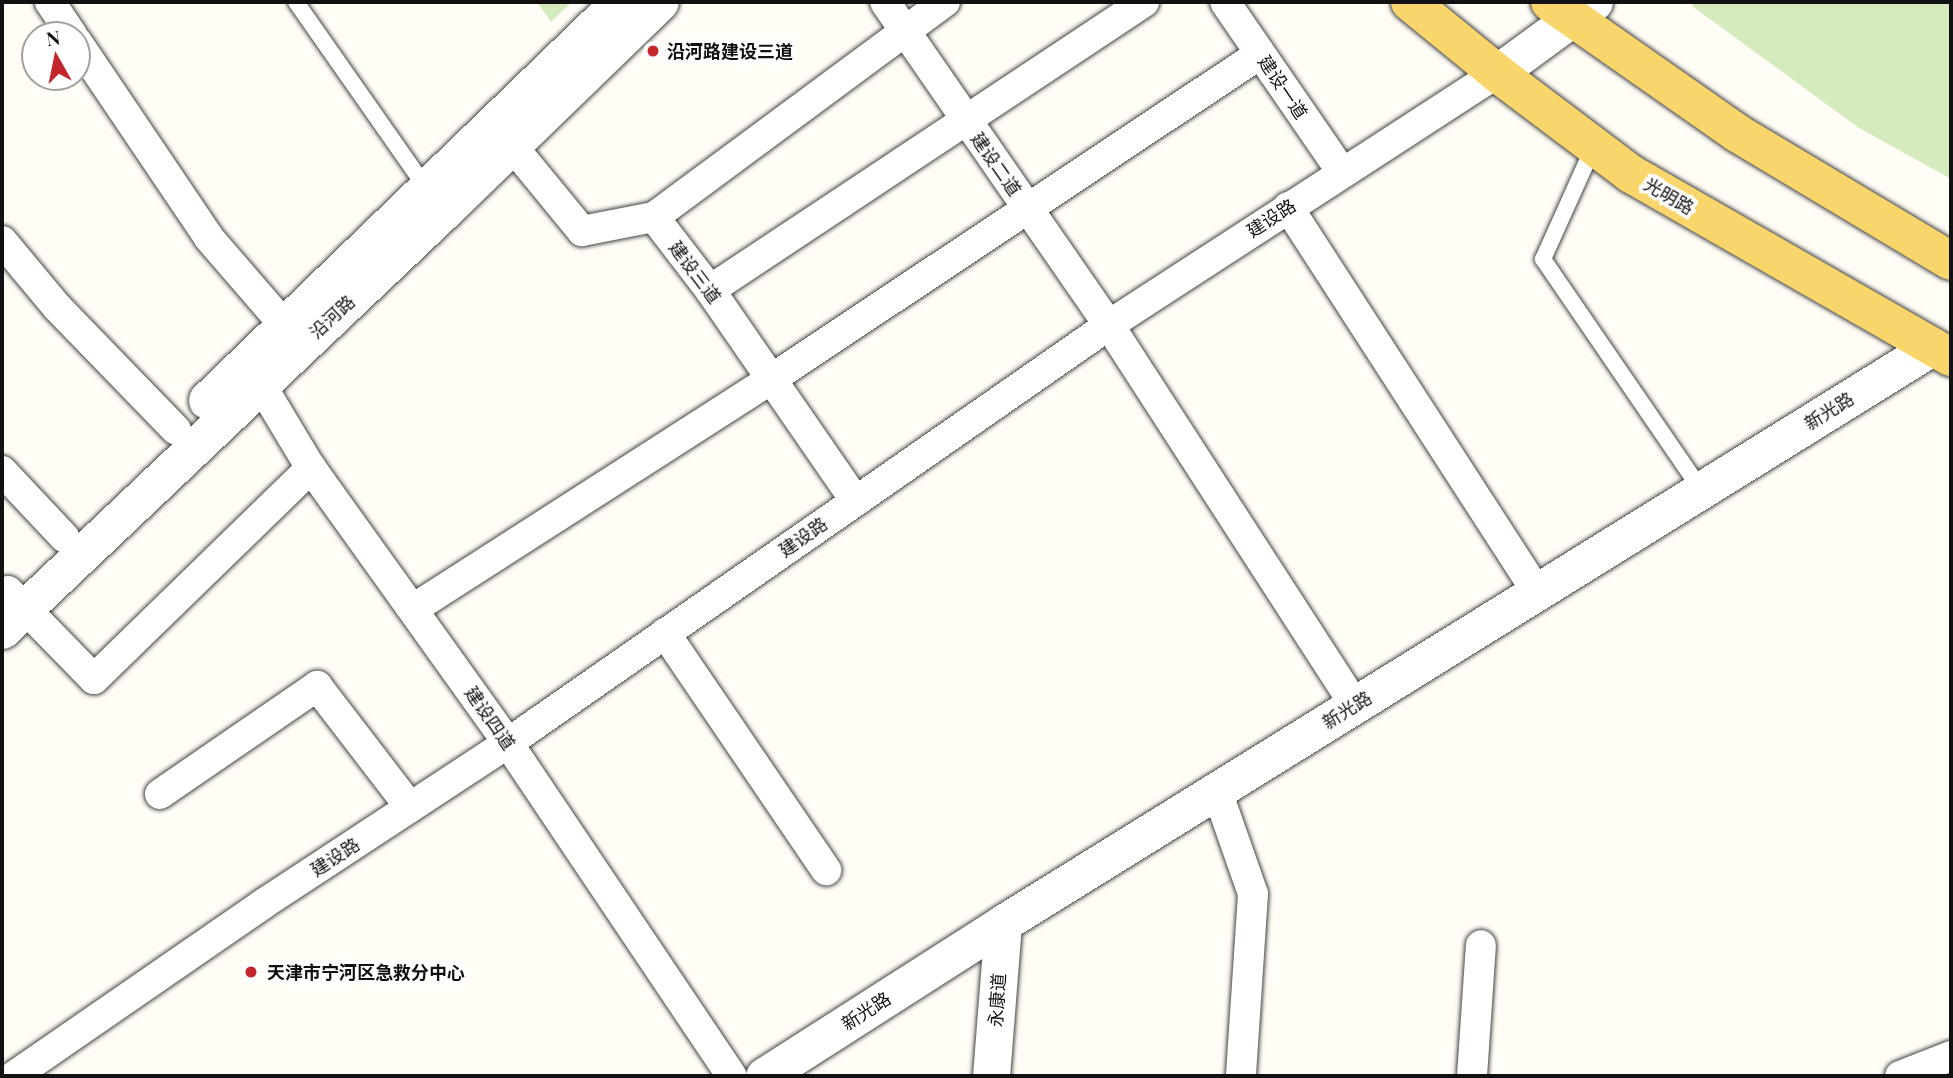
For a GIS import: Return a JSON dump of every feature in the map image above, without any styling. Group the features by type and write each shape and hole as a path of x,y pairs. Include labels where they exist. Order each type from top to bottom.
{"main road":[{"name":"光明路","path":"1410,2 1593,148 1631,174 1942,352"},
{"path":"1571,7 1737,134 1951,261"}],"street":[{"path":"50,2 63,21"},
{"name":"沿河路","path":"9,606 502,135 619,2"},
{"name":"沿河路","path":"502,135 660,2"},
{"name":"建设二道","path":"884,2 1109,325 1355,705"},
{"path":"502,135 582,231 654,217 902,31 945,2"},
{"path":"710,290 1144,2"},
{"name":"建设一道","path":"1225,2 1341,172"},
{"name":"建设路","path":"14,1076 263,904 508,743 1109,325 1497,73 1571,7"},
{"path":"412,609 770,380 1261,54"},
{"path":"91,63 209,238 285,326"},
{"name":"沿河路","path":"9,606 64,537 176,430 254,373 285,326 435,201"},
{"path":"1288,207 1537,592"},
{"name":"建设三道","path":"654,217 710,290 855,500"},
{"path":"2,241 57,307 176,430"},
{"name":"新光路","path":"764,1076 1003,923 1701,490 1942,352"},
{"name":"建设四道","path":"254,373 311,468 508,743 732,1076"},
{"path":"9,606 94,679 311,468"},
{"path":"2,471 64,537"},
{"path":"665,633 826,870"},
{"path":"160,794 317,687 410,807"},
{"path":"1217,791 1253,894 1241,1076"},
{"name":"永康道","path":"991,1076 1003,923"},
{"path":"1472,1076 1481,945"},
{"path":"1900,1076 1951,1056"}],"lane":[{"path":"296,2 435,201"},
{"path":"1593,148 1543,258 1701,490"}],"green space":[{"path":"537,2 572,2 551,22"},
{"path":"1693,2 1951,2 1951,179 1859,128 1692,6"}],"place":[{"name":"沿河路建设三道","path":"653,51"},
{"name":"天津市宁河区急救分中心","path":"251,972"}]}
